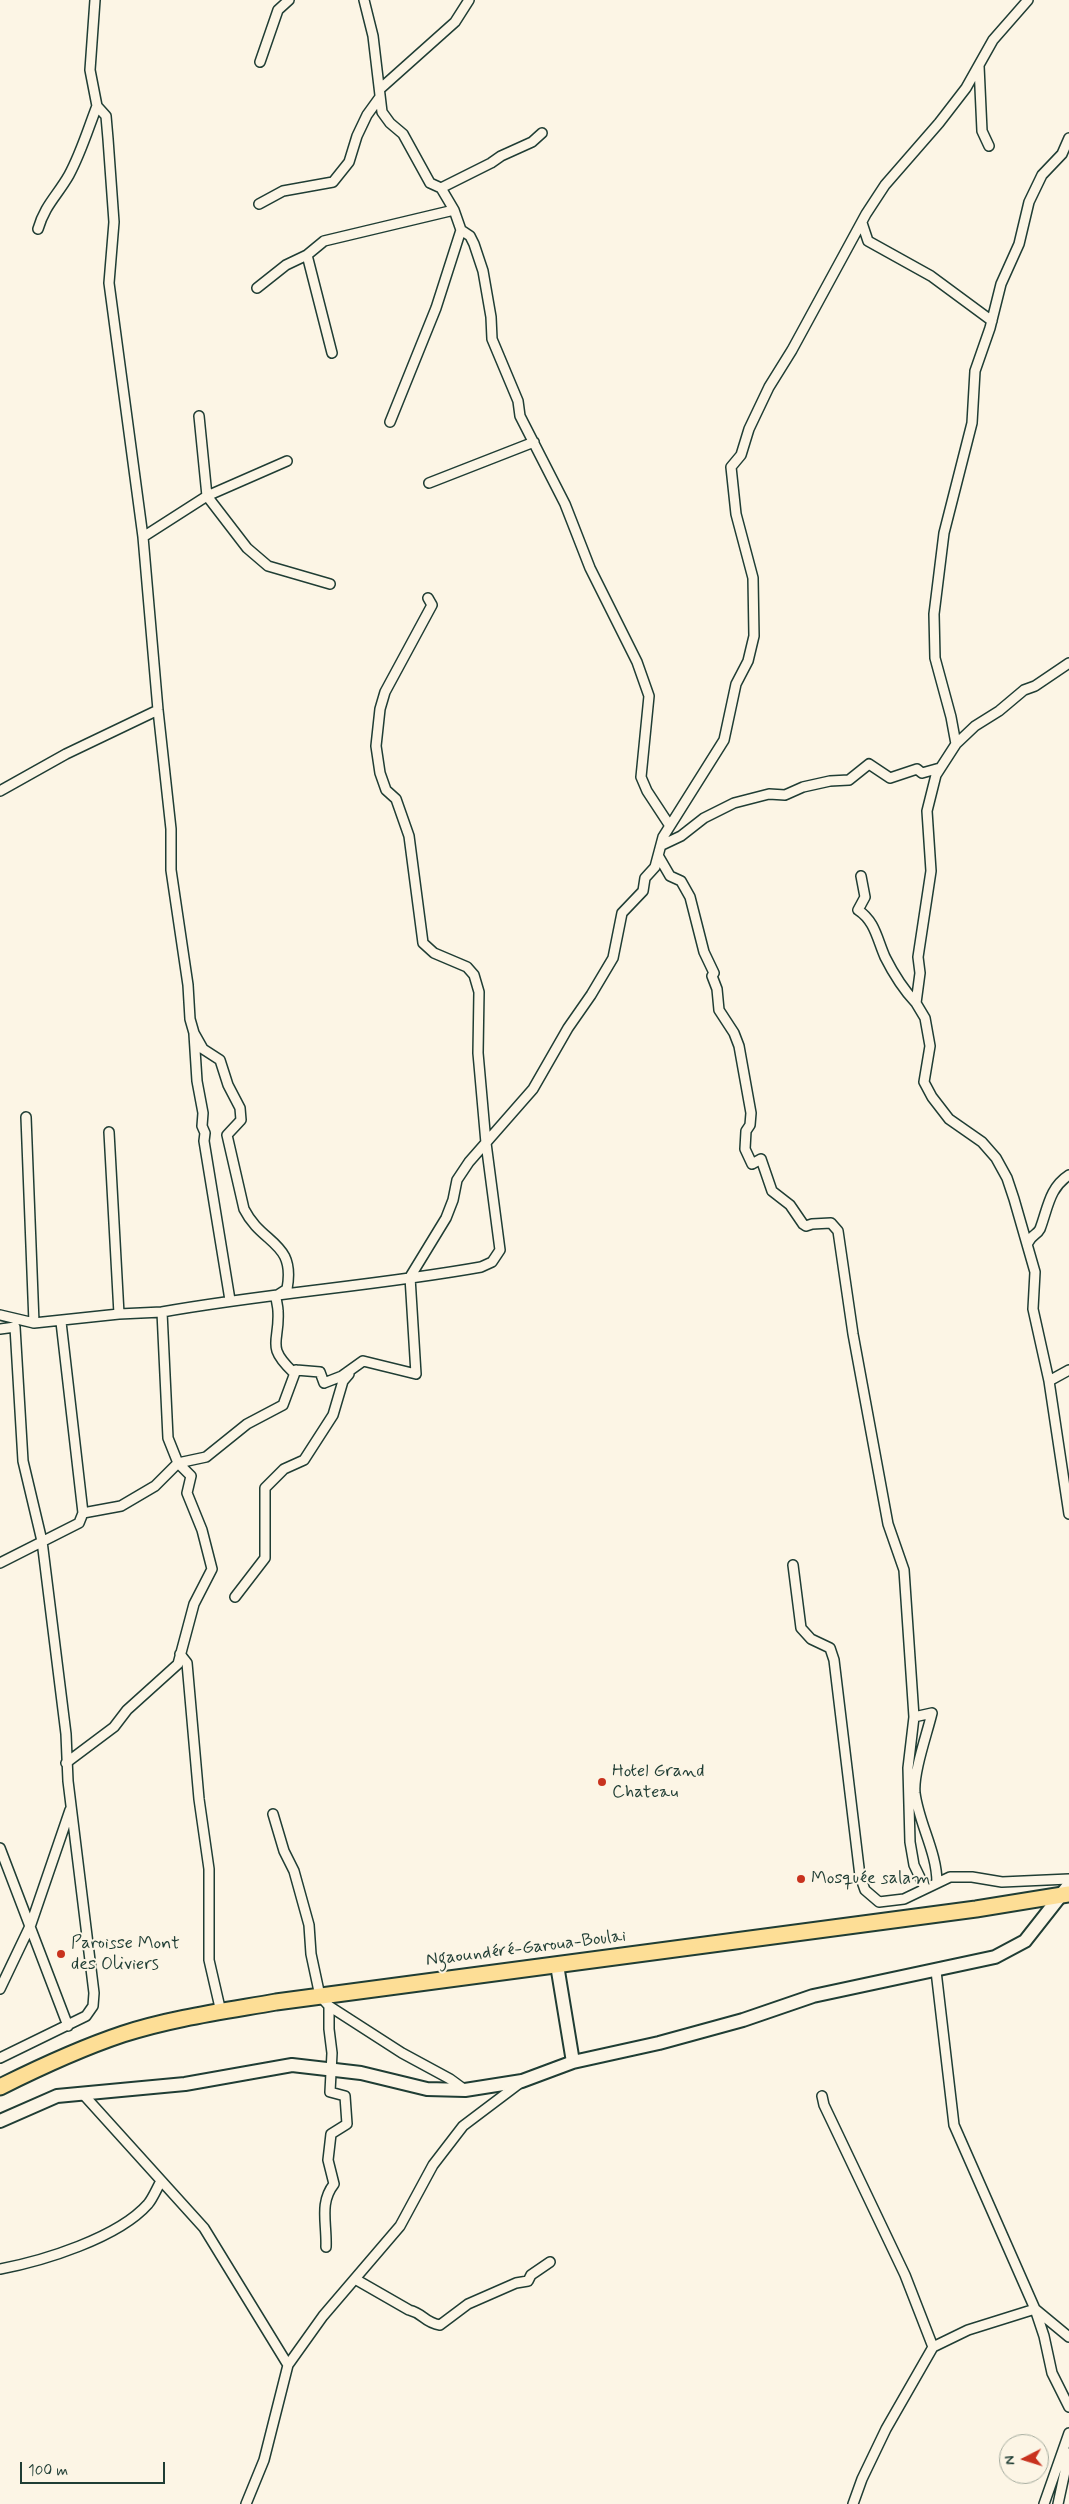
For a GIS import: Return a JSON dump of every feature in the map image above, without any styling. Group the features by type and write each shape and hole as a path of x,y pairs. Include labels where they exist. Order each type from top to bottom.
{"highway":[{"name":"Ngaoundéré-Garoua-Boulai","path":"0,2086 123,2034 222,2012 325,2001 557,1965 1067,1892"}],"street":[{"path":"96,0 90,70 97,106 106,116 114,222 109,283 143,536 158,710 171,829 171,870 188,985 190,1019 194,1033 197,1081 203,1113 202,1126 230,1300"},
{"path":"260,62 278,10 289,0"},
{"path":"364,0 373,36 382,112 390,123 403,134 430,183 441,188 454,210 461,230 470,236 478,252 491,317 492,339 518,401 520,416 565,504 590,568 636,662 649,696 641,777 646,791 670,826"},
{"path":"259,204 283,191 333,182 349,162 357,136 380,93 455,22 468,0"},
{"path":"236,1597 265,1558 265,1488 284,1469 304,1460 333,1414 343,1381 364,1361 416,1374 410,1277 446,1218 453,1200 457,1180 533,1089 568,1028 613,958 622,913 643,891 645,878 655,867 670,826 724,740 736,684 748,661 754,636 753,578 736,514 731,467 741,455 749,429 769,387 792,350 885,185 940,123 979,66 992,40 1028,0"},
{"path":"979,66 982,131 989,146"},
{"path":"38,229 43,211 56,195 74,165 97,106"},
{"path":"441,188 532,142 542,133"},
{"path":"956,744 951,717 934,658 934,614 944,533 972,423 975,371 992,321 1001,284 1019,244 1029,202 1042,175 1062,154 1069,138"},
{"path":"257,288 286,265 307,255 324,241 454,210"},
{"path":"862,223 868,241 931,276 992,321"},
{"path":"390,422 436,308 461,230"},
{"path":"307,255 332,353"},
{"path":"199,416 207,496 247,548 268,566 330,584"},
{"path":"429,483 534,442"},
{"path":"143,536 207,496 287,461"},
{"path":"0,1315 34,1323 61,1322 119,1314 162,1312 230,1300 276,1296 481,1267 492,1262 500,1250 486,1144 478,1053 479,992 474,975 467,967 434,953 423,943 409,836 396,799 386,790 377,760 376,746 380,710 385,692 432,605 428,598"},
{"path":"916,1003 920,973 918,957 920,938 931,870 927,811 931,788 940,768 956,744 975,726 999,711 1024,690 1035,686 1069,663"},
{"path":"0,791 66,754 158,710"},
{"path":"662,845 680,836 704,818 734,803 768,794 781,796 794,793 803,787 820,783 850,780 869,764 890,778 917,769 922,773 940,768"},
{"path":"659,857 670,876 681,881 690,897 704,952 714,973 712,976 717,989 719,1010 734,1033 739,1046 751,1113 750,1125 746,1131 745,1145 749,1161 752,1164 761,1159 772,1191 790,1205 803,1224 806,1226 831,1223 838,1231 854,1334 888,1524 904,1570 914,1717 908,1768 910,1842 914,1865 925,1888"},
{"path":"861,876 866,896 858,910 868,917 885,956 925,1018 930,1046 924,1082 932,1097 949,1119 982,1142 996,1158 1007,1178 1028,1243 1035,1272 1033,1309 1049,1381 1069,1514"},
{"path":"194,1033 203,1049 220,1060 228,1085 240,1108 241,1120 227,1134 230,1155 240,1195 250,1219 284,1254 288,1262 290,1274 287,1289 276,1296"},
{"path":"26,1117 34,1323"},
{"path":"109,1132 119,1314"},
{"path":"1028,1243 1031,1236 1040,1229 1054,1189 1069,1175"},
{"path":"276,1296 278,1311 274,1345 277,1354 293,1372 296,1370 320,1372 324,1383 358,1366"},
{"path":"66,1763 114,1727 127,1710 178,1664 194,1604 212,1569 202,1530 187,1493 191,1476 178,1463 168,1438 162,1312"},
{"path":"0,1562 79,1523 83,1513 61,1322"},
{"path":"0,1329 15,1327 23,1461 42,1541 64,1716 66,1763 94,1994 92,2006 86,2016 0,2058"},
{"path":"83,1513 121,1506 155,1486 178,1463 206,1457 247,1424 283,1404 296,1370"},
{"path":"1049,1381 1069,1370"},
{"path":"793,1565 801,1628 811,1639 830,1648 834,1660 860,1876 865,1890 879,1902 904,1899 950,1877 972,1877 1002,1882 1069,1879"},
{"path":"180,1654 187,1663 199,1799 209,1869 209,1960 222,2012"},
{"path":"914,1717 932,1713 915,1791 926,1840 937,1865 937,1883"},
{"path":"0,1988 31,1924 71,1808"},
{"path":"273,1814 284,1851 294,1871 309,1925 311,1954 325,2001 332,2053 330,2092 345,2096 347,2124 331,2134 328,2160 334,2184 326,2194 324,2217 327,2230 326,2247"},
{"path":"0,1848 31,1924 68,2026"},
{"path":"0,2121 57,2096 185,2084 292,2065 361,2073 427,2090 465,2090 522,2081 573,2062 660,2043 743,2020 813,1996 995,1957 1025,1941 1067,1892"},
{"path":"557,1965 573,2062"},
{"path":"936,1971 954,2125 1035,2309 1044,2336 1052,2373 1069,2407"},
{"path":"325,2001 402,2053 450,2079 465,2090"},
{"path":"246,2504 264,2460 288,2365 323,2316 400,2226 432,2165 455,2135 463,2126 522,2081"},
{"path":"82,2093 204,2228 288,2365"},
{"path":"822,2096 828,2113 905,2275 933,2347"},
{"path":"0,2269 49,2258 125,2225 148,2204 160,2181"},
{"path":"355,2279 408,2310 418,2312 430,2324 440,2325 468,2304 516,2283 528,2280 531,2275 550,2262"},
{"path":"1035,2309 1069,2337"},
{"path":"853,2504 862,2479 886,2429 933,2347 968,2330 1035,2309"},
{"path":"1044,2504 1069,2433"},
{"path":"1058,2504 1069,2453"}],"place":[{"name":"Hotel Grand Chateau","path":"602,1782"},
{"name":"Mosquée salam","path":"801,1879"},
{"name":"Paroisse Mont des Oliviers","path":"61,1954"}]}
